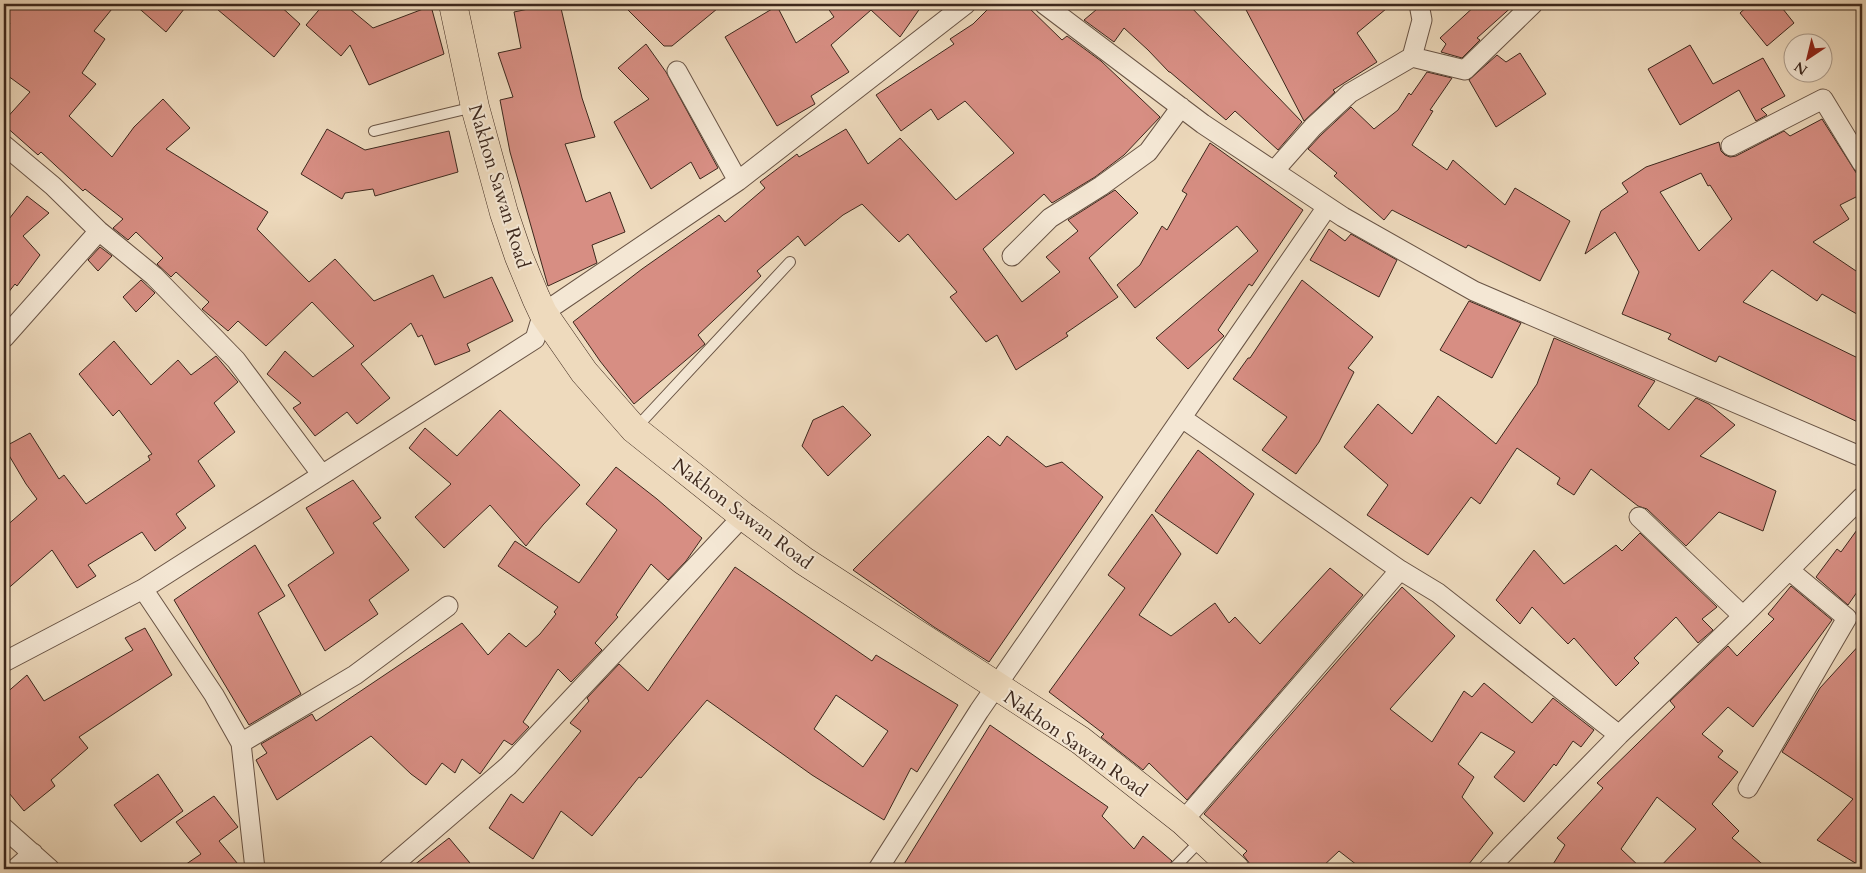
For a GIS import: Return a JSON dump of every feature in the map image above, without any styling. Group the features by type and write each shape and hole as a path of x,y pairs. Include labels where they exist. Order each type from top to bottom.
{"main road":[{"name":"Nakhon Sawan Road","path":"453,4 475,107 519,257 543,313 584,372 634,429 804,562 1080,740 1193,830 1235,869"}],"street":[{"path":"4,662 143,589 535,339 543,313 738,181 966,4"},
{"path":"1044,4 1203,124 1327,207 1474,291 1862,457"},
{"path":"1412,57 1422,20 1419,4"},
{"path":"1274,171 1350,93 1412,57 1465,70 1533,4"},
{"path":"676,71 738,181"},
{"path":"1731,146 1823,99 1862,162"},
{"path":"1012,256 1050,218 1101,186 1148,152 1180,107"},
{"path":"4,145 53,186 99,231 154,276 236,360 322,475"},
{"path":"878,869 979,712 1327,207"},
{"path":"4,338 99,231"},
{"path":"1182,418 1400,570 1438,593 1619,735"},
{"path":"1488,869 1619,735 1743,616 1862,497"},
{"path":"388,869 508,766 743,516"},
{"path":"1639,518 1743,616"},
{"path":"1193,830 1400,570"},
{"path":"1748,788 1847,618 1789,570"},
{"path":"143,589 214,696 241,743 255,869"},
{"path":"241,743 355,675 448,606"},
{"path":"4,828 50,869"},
{"path":"15,869 33,853"}],"lane":[{"path":"374,131 475,107"},
{"path":"634,429 790,262"},
{"path":"1173,869 1193,830"}],"building":[{"path":"4,4 116,4 94,31 105,39 82,73 96,84 69,116 112,157 134,127 163,99 190,128 166,149 268,212 257,229 309,282 335,259 374,301 433,275 444,298 492,277 513,321 467,344 470,351 435,365 422,335 418,337 411,323 361,364 390,398 357,424 347,412 315,436 293,408 301,403 267,374 285,351 313,377 354,346 312,302 266,346 238,321 228,331 202,309 209,302 176,272 171,277 157,264 163,258 136,232 128,240 113,228 123,219 85,189 83,191 41,152 38,155 4,125 4,121 30,92 4,73 4,32 10,23 4,18"},
{"path":"134,4 188,4 166,32"},
{"path":"211,4 278,4 300,24 274,57"},
{"path":"324,4 344,4 373,28 431,6 444,54 369,85 350,45 341,56 306,25"},
{"path":"560,4 582,98 595,137 565,144 586,202 610,192 625,232 592,245 597,263 548,286 510,152 500,100 513,97 498,53 521,48 514,12"},
{"path":"622,4 723,4 672,46 664,46"},
{"path":"825,4 923,4 900,37 871,10 831,45 849,72 811,96 815,104 777,126 725,37 777,6 796,43 834,17"},
{"path":"993,4 1025,4 1062,40 1067,36 1101,61 1160,117 1124,155 1095,177 1052,203 1044,194 983,249 1022,302 1060,272 1046,257 1078,231 1068,220 1115,190 1138,213 1089,258 1118,297 1066,333 1068,336 1016,370 997,335 986,342 950,297 957,292 908,234 899,242 862,204 843,215 805,246 798,236 757,271 761,276 698,335 705,344 634,404 600,361 573,322 642,269 719,215 725,222 765,188 760,182 797,154 799,157 846,129 868,164 900,138 956,200 1014,153 965,101 938,120 931,109 901,131 876,95 954,44 950,39 973,24"},
{"path":"1103,4 1188,4 1302,122 1278,150 1235,111 1226,120 1169,72 1124,28 1114,42 1084,20"},
{"path":"1243,4 1392,4 1357,33 1377,62 1333,90 1335,92 1304,121"},
{"path":"1477,4 1515,4 1477,38 1480,40 1462,58 1441,52 1446,44 1440,38"},
{"path":"1750,4 1779,4 1794,23 1767,46 1740,13"},
{"path":"646,44 666,72 718,168 700,179 691,162 651,189 614,122 649,99 618,68"},
{"path":"1690,45 1713,84 1763,58 1785,96 1761,109 1767,115 1756,121 1739,90 1680,125 1648,69"},
{"path":"1520,53 1546,94 1496,127 1469,80 1497,55 1506,62"},
{"path":"1427,72 1452,78 1430,110 1433,111 1412,145 1447,170 1453,160 1505,205 1515,188 1570,221 1540,281 1468,245 1466,248 1392,210 1384,220 1334,176 1337,173 1308,149 1351,107 1374,129 1398,110 1409,93 1411,95"},
{"path":"1822,119 1862,182 1862,194 1840,205 1849,219 1813,242 1862,275 1862,317 1822,294 1817,301 1772,270 1743,302 1862,360 1862,424 1719,356 1716,362 1668,339 1671,334 1622,314 1639,272 1615,232 1585,254 1601,211 1628,192 1622,183 1646,167 1719,142 1721,151 1730,157 1736,156 1784,131 1790,136","holes":["1701,173 1708,186 1710,185 1732,219 1699,251 1660,192"]},
{"path":"327,129 365,150 449,131 458,172 375,196 373,189 345,193 342,199 301,174"},
{"path":"1210,143 1303,210 1252,286 1249,284 1218,330 1224,336 1188,369 1156,338 1258,251 1237,226 1135,308 1117,285 1140,265 1162,226 1167,230 1187,194 1182,191"},
{"path":"27,196 49,213 23,236 40,255 17,286 15,284 4,298 4,213 9,219"},
{"path":"1329,229 1345,241 1351,234 1397,260 1379,297 1310,260"},
{"path":"100,247 112,256 98,271 88,260"},
{"path":"141,280 155,293 136,312 123,297"},
{"path":"1302,280 1373,337 1348,368 1354,372 1319,442 1296,474 1262,450 1287,417 1233,379 1248,358 1250,358"},
{"path":"1469,301 1521,323 1492,378 1440,350"},
{"path":"1554,338 1655,381 1638,406 1669,430 1696,398 1709,404 1735,425 1700,456 1776,491 1763,531 1719,512 1686,546 1647,509 1638,506 1591,469 1574,495 1557,484 1560,478 1517,448 1480,504 1471,497 1428,555 1367,515 1388,485 1344,447 1378,404 1412,434 1438,396 1496,444 1537,384"},
{"path":"114,341 151,385 178,360 191,375 216,356 238,382 214,403 235,432 198,461 215,486 176,514 186,528 155,551 142,532 88,565 96,576 77,588 52,550 4,592 4,528 37,499 4,447 30,433 59,479 64,475 86,504 150,460 148,456 152,454 119,410 113,416 79,374"},
{"path":"843,406 871,435 828,476 802,446 813,420"},
{"path":"500,410 580,485 526,546 490,505 444,548 415,517 451,484 409,448 425,428 457,456"},
{"path":"988,436 1000,446 1007,436 1046,467 1062,462 1103,497 989,662 934,627 853,570"},
{"path":"1198,450 1254,494 1217,554 1155,511"},
{"path":"616,467 702,538 686,561 668,580 651,564 616,615 618,617 595,643 602,650 571,682 558,669 523,722 529,727 512,745 504,740 480,774 462,759 455,773 442,763 426,785 411,774 371,736 277,800 256,760 267,753 261,744 312,714 316,721 462,623 488,655 509,633 526,647 540,634 556,614 554,612 558,607 498,566 515,541 579,583 617,530 586,504"},
{"path":"353,480 381,518 373,523 409,570 369,600 378,614 325,651 288,585 334,553 306,508"},
{"path":"1152,514 1181,554 1139,615 1171,636 1215,603 1229,623 1235,617 1260,644 1330,568 1363,595 1187,800 1149,763 1143,770 1101,737 1104,734 1049,692 1125,588 1108,575"},
{"path":"1862,523 1862,585 1848,605 1816,577 1837,549 1841,552"},
{"path":"1640,533 1717,607 1702,619 1713,630 1698,643 1676,617 1634,658 1639,663 1616,686 1574,638 1568,644 1532,607 1520,624 1496,600 1534,550 1564,584 1616,545 1622,551"},
{"path":"255,545 285,596 258,613 301,694 249,725 174,600"},
{"path":"735,567 872,661 876,655 958,705 917,772 911,768 884,820 812,775 707,700 641,778 639,777 592,836 561,811 533,859 489,828 511,794 523,803 581,731 570,723 589,701 587,698 619,664 648,691","holes":["836,695 888,731 863,767 814,729"]},
{"path":"1791,586 1832,620 1753,727 1728,707 1702,734 1723,751 1718,757 1738,772 1712,804 1739,831 1732,838 1768,869 1658,869 1696,829 1657,797 1621,849 1642,869 1550,869 1565,845 1557,838 1603,788 1597,783 1675,707 1670,701 1728,646 1737,656 1774,619 1768,614"},
{"path":"1402,587 1455,636 1390,709 1432,742 1464,691 1472,697 1484,683 1532,723 1553,698 1594,730 1581,747 1573,741 1556,766 1554,764 1524,802 1494,777 1515,752 1481,732 1458,764 1474,777 1462,797 1493,833 1465,869 1362,869 1339,851 1320,869 1250,869 1250,864 1243,855 1247,851 1204,814"},
{"path":"145,628 172,675 79,737 88,748 51,780 55,786 24,811 4,787 4,695 27,675 44,701 133,650 125,638"},
{"path":"1862,642 1862,867 1817,840 1853,799 1782,752 1820,688"},
{"path":"990,725 1108,807 1102,816 1134,849 1143,836 1172,861 1166,869 901,869"},
{"path":"158,774 183,811 141,842 114,805"},
{"path":"214,796 238,827 219,841 242,869 179,869 201,854 176,822"},
{"path":"449,838 475,869 409,869"}]}
